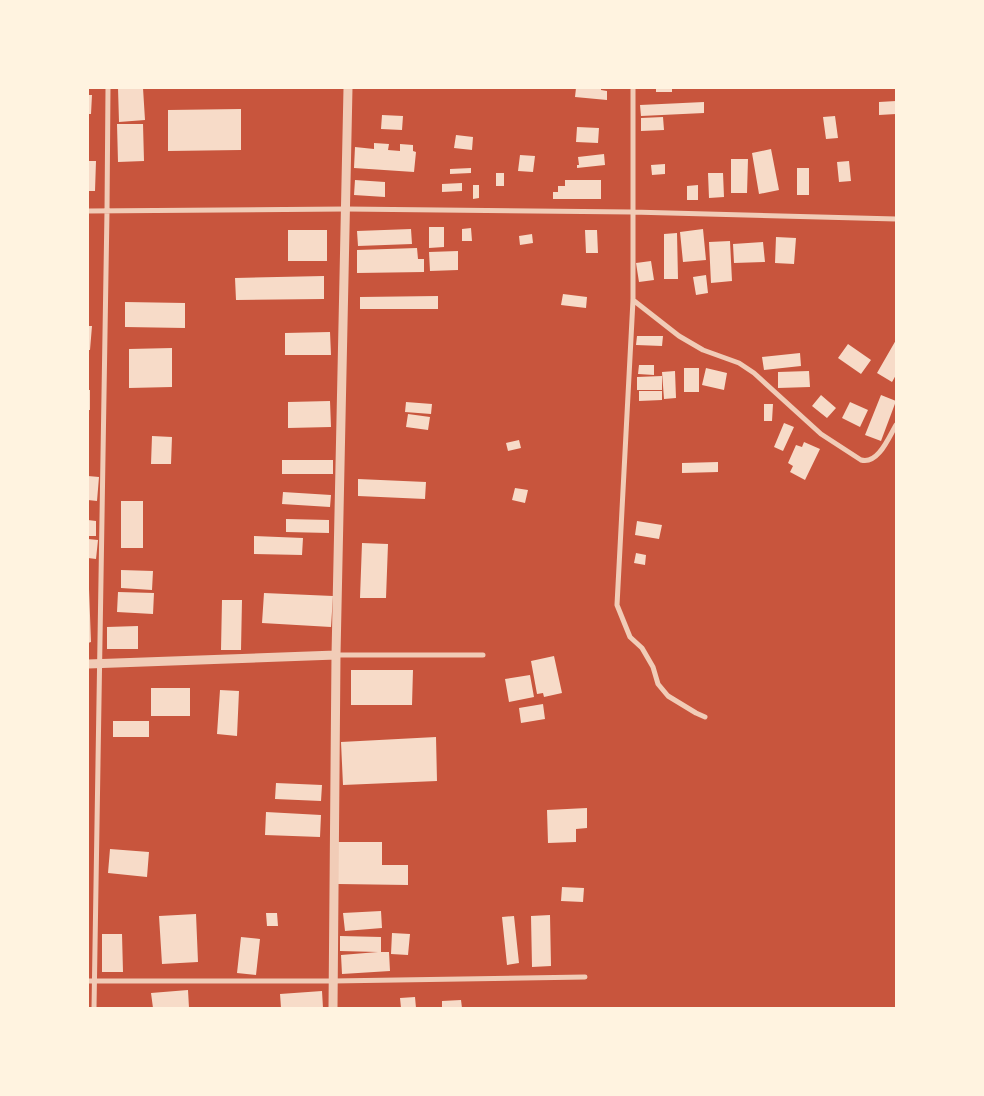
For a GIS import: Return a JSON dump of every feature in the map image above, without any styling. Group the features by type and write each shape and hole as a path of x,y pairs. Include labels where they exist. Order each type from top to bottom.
{"street":[{"path":"94,1008 108,88"},
{"path":"333,1008 336,655 348,88"},
{"path":"633,88 633,300 617,605 630,637 642,648 653,667 658,684 668,696 696,714 706,717"},
{"path":"88,211 346,209 632,212 896,219"},
{"path":"633,300 667,329 703,350 739,363 754,373 821,434 861,460 869,461 877,455 896,425"},
{"path":"88,664 336,655 483,655"},
{"path":"88,981 333,981 585,977"}],"building":[{"path":"118,88 143,88 145,120 119,122"},
{"path":"576,88 601,88 601,90 607,91 607,100 575,97"},
{"path":"656,88 672,88 672,92 656,92"},
{"path":"88,95 92,95 91,114 88,114"},
{"path":"896,101 896,114 879,115 879,102"},
{"path":"704,102 704,113 641,116 640,105"},
{"path":"241,109 241,150 168,151 168,110"},
{"path":"382,115 403,116 402,130 381,129"},
{"path":"835,116 838,138 826,139 823,117"},
{"path":"663,117 664,130 641,131 641,118"},
{"path":"117,124 143,124 144,161 118,162"},
{"path":"577,127 599,128 598,143 576,142"},
{"path":"456,135 473,137 472,150 454,148"},
{"path":"374,143 389,144 388,150 400,151 400,144 413,145 413,151 416,152 414,172 354,168 355,147 374,149"},
{"path":"771,149 779,190 759,194 752,153"},
{"path":"604,154 605,165 577,168 577,165 579,165 578,157"},
{"path":"520,155 535,156 533,172 518,171"},
{"path":"731,159 748,159 747,193 731,193"},
{"path":"88,161 96,161 95,191 88,191"},
{"path":"849,161 851,181 839,182 837,162"},
{"path":"665,164 665,174 652,175 651,165"},
{"path":"471,168 471,173 450,174 450,169"},
{"path":"797,168 809,168 809,195 797,195"},
{"path":"496,173 504,173 504,186 496,186"},
{"path":"708,173 723,173 724,197 709,198"},
{"path":"355,180 385,182 385,197 354,195"},
{"path":"565,180 601,180 601,199 553,199 553,192 558,192 558,186 565,186"},
{"path":"462,183 462,191 442,192 442,184"},
{"path":"473,185 479,185 479,198 473,199"},
{"path":"698,185 698,200 687,200 687,186"},
{"path":"429,227 444,227 444,247 429,248"},
{"path":"471,228 472,241 462,241 462,229"},
{"path":"411,229 412,244 358,246 357,231"},
{"path":"703,229 706,260 683,262 680,232"},
{"path":"288,230 327,230 327,261 288,261"},
{"path":"585,230 597,230 598,253 586,253"},
{"path":"677,233 678,279 664,279 664,234"},
{"path":"532,234 533,243 520,245 519,236"},
{"path":"776,237 796,238 794,264 775,263"},
{"path":"730,241 732,281 711,283 709,242"},
{"path":"763,242 765,262 734,263 733,244"},
{"path":"417,248 418,259 424,259 424,272 357,273 357,250"},
{"path":"458,251 458,270 430,271 429,252"},
{"path":"651,261 654,280 639,282 636,263"},
{"path":"706,275 708,293 696,295 693,277"},
{"path":"324,276 324,299 236,300 235,278"},
{"path":"563,294 587,297 586,308 561,305"},
{"path":"438,296 438,309 360,309 360,297"},
{"path":"125,302 185,303 185,328 125,327"},
{"path":"88,326 92,326 90,350 88,350"},
{"path":"330,332 331,355 285,355 285,333"},
{"path":"637,336 663,336 662,346 636,345"},
{"path":"896,340 896,375 892,382 877,373"},
{"path":"848,344 871,360 861,374 838,358"},
{"path":"172,348 172,387 129,388 129,349"},
{"path":"800,353 801,366 764,370 762,357"},
{"path":"639,365 654,365 654,375 638,374"},
{"path":"684,368 699,368 699,392 684,392"},
{"path":"706,368 727,373 724,390 702,385"},
{"path":"675,371 676,398 664,399 662,372"},
{"path":"809,371 810,387 778,388 778,372"},
{"path":"662,376 662,390 637,390 637,377"},
{"path":"88,390 90,390 90,410 88,410"},
{"path":"639,391 662,391 662,400 639,401"},
{"path":"821,395 836,408 827,418 812,406"},
{"path":"881,395 896,401 881,441 865,435"},
{"path":"330,401 331,427 288,428 288,402"},
{"path":"406,402 432,404 431,414 405,412"},
{"path":"850,402 868,410 860,427 842,418"},
{"path":"764,404 773,404 772,421 764,421"},
{"path":"408,414 430,417 428,430 406,427"},
{"path":"784,423 794,427 783,451 774,447"},
{"path":"152,436 172,437 171,464 151,464"},
{"path":"519,440 521,448 508,451 506,443"},
{"path":"804,442 820,449 805,480 790,472 793,466 788,463 796,445 802,447"},
{"path":"282,460 333,460 333,474 282,474"},
{"path":"718,462 718,472 682,473 682,463"},
{"path":"88,476 99,477 97,501 88,500"},
{"path":"358,479 426,482 425,499 358,496"},
{"path":"515,488 528,490 525,503 512,500"},
{"path":"283,492 331,495 330,507 282,504"},
{"path":"121,501 143,501 143,548 121,548"},
{"path":"286,519 329,520 329,533 286,532"},
{"path":"88,520 96,521 96,536 88,536"},
{"path":"637,521 662,525 659,539 635,535"},
{"path":"254,536 303,538 302,555 254,554"},
{"path":"88,539 98,540 96,559 88,558"},
{"path":"362,543 388,544 386,598 360,598"},
{"path":"636,553 646,555 645,565 634,563"},
{"path":"121,570 153,571 152,590 121,588"},
{"path":"88,589 91,642 88,643"},
{"path":"118,592 154,593 153,614 117,612"},
{"path":"264,593 333,596 331,627 262,623"},
{"path":"222,600 242,600 241,650 221,650"},
{"path":"138,626 138,649 107,649 107,627"},
{"path":"554,656 562,693 544,697 543,693 537,694 531,661"},
{"path":"351,670 413,670 412,705 351,705"},
{"path":"530,675 534,697 509,702 505,679"},
{"path":"151,688 190,688 190,716 151,716"},
{"path":"220,690 239,691 237,736 217,734"},
{"path":"543,704 545,719 521,723 519,708"},
{"path":"113,721 149,721 149,737 113,737"},
{"path":"436,737 437,781 343,785 341,742"},
{"path":"276,783 322,785 321,801 275,799"},
{"path":"587,808 587,828 576,829 576,842 548,843 547,810"},
{"path":"266,812 321,815 320,837 265,835"},
{"path":"338,842 382,842 382,865 408,865 408,885 338,884"},
{"path":"110,849 149,852 147,877 108,873"},
{"path":"562,887 584,888 583,902 561,901"},
{"path":"381,911 382,928 345,931 343,913"},
{"path":"266,913 277,913 278,926 267,926"},
{"path":"196,914 198,962 162,964 159,916"},
{"path":"550,915 551,966 532,967 531,916"},
{"path":"514,916 519,963 507,965 502,917"},
{"path":"392,933 410,934 408,955 391,954"},
{"path":"102,934 122,934 123,972 102,972"},
{"path":"340,936 381,937 381,952 389,952 390,971 342,974 341,955 378,952 340,951"},
{"path":"241,937 260,939 256,975 237,973"},
{"path":"188,990 189,1008 153,1008 151,993"},
{"path":"322,991 323,1008 281,1008 280,994"},
{"path":"415,997 416,1008 401,1008 400,998"},
{"path":"461,1000 462,1008 442,1008 442,1001"}]}
